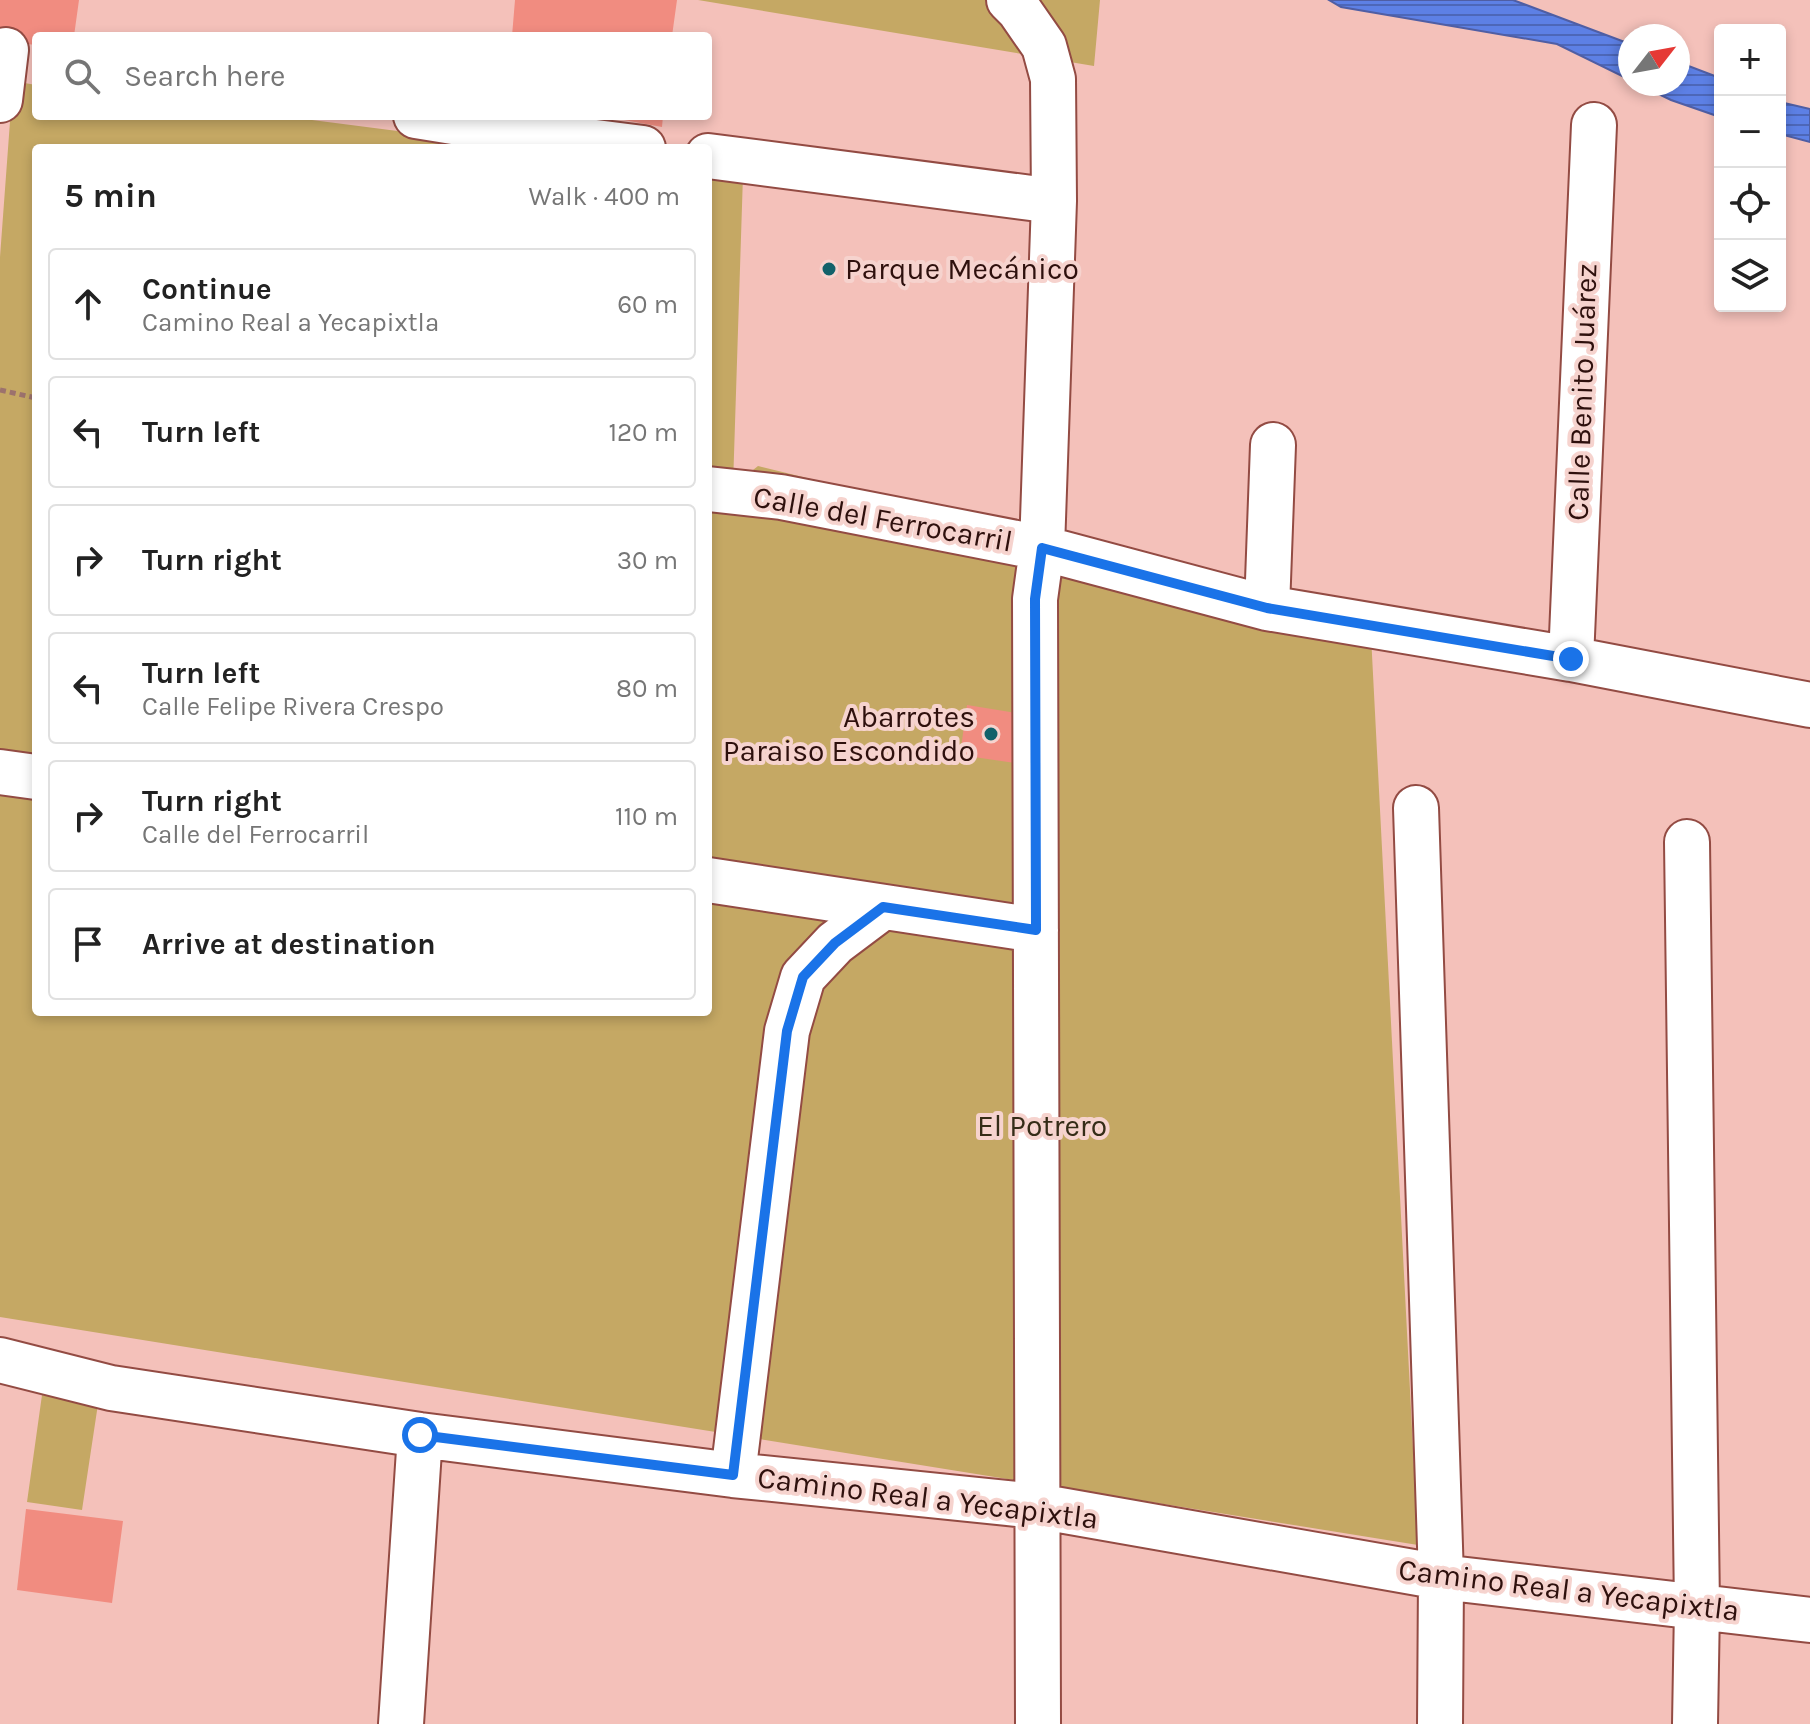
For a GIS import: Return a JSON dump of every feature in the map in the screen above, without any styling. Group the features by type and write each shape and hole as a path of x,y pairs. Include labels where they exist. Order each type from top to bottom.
{"street":[{"path":"1014,5 1044,46 1053,79 1054,201 1042,548 1035,599 1038,1724"},
{"path":"0,100 14,52"},
{"path":"432,120 507,139 583,144"},
{"name":"Calle Benito Juárez","path":"1571,659 1594,125"},
{"path":"712,157 1054,201"},
{"path":"1267,608 1273,445"},
{"name":"Calle del Ferrocarril","path":"712,489 781,497 1042,548 1267,608 1571,659 1810,705"},
{"path":"0,772 32,776"},
{"path":"1416,808 1441,1577 1440,1724"},
{"path":"1687,842 1697,1607 1695,1724"},
{"path":"712,881 1036,930"},
{"path":"733,1475 787,1031 803,977 835,943 883,907"},
{"name":"Camino Real a Yecapixtla","path":"0,1360 111,1388 420,1435 733,1475 1037,1506 1441,1577 1810,1620"},
{"path":"401,1724 420,1435"}],"path":[{"path":"0,390 32,397"}],"green space":[{"path":"698,0 1100,0 1094,66"},
{"name":"El Potrero","path":"13,81 32,84 32,120 312,120 499,144 32,144 32,1016 712,1016 712,171 743,175 733,486 758,466 1370,616 1418,1545 0,1317 0,257"},
{"path":"42,1395 98,1404 82,1510 27,1502"}],"water":[{"path":"1329,0 1513,0 1618,39 1618,74 1557,44 1341,7"},
{"path":"1690,67 1714,76 1714,115 1663,96 1690,96"},
{"path":"1786,103 1810,109 1810,142 1786,136"}],"building":[{"path":"0,0 79,0 75,32 32,32 32,45 0,41"},
{"path":"515,0 677,0 673,32 512,32"},
{"path":"624,120 663,120 662,127"},
{"name":"Abarrotes Paraiso Escondido","path":"967,705 1022,714 1015,763 960,755"},
{"path":"26,1509 123,1521 112,1603 17,1590"}],"place":[{"name":"Parque Mecánico","path":"829,269"},
{"name":"Abarrotes Paraiso Escondido","path":"991,734"}],"route":[{"path":"420,1435 733,1475 787,1031 803,977 835,943 883,907 1036,930 1035,599 1042,548 1267,608 1571,659"}]}
